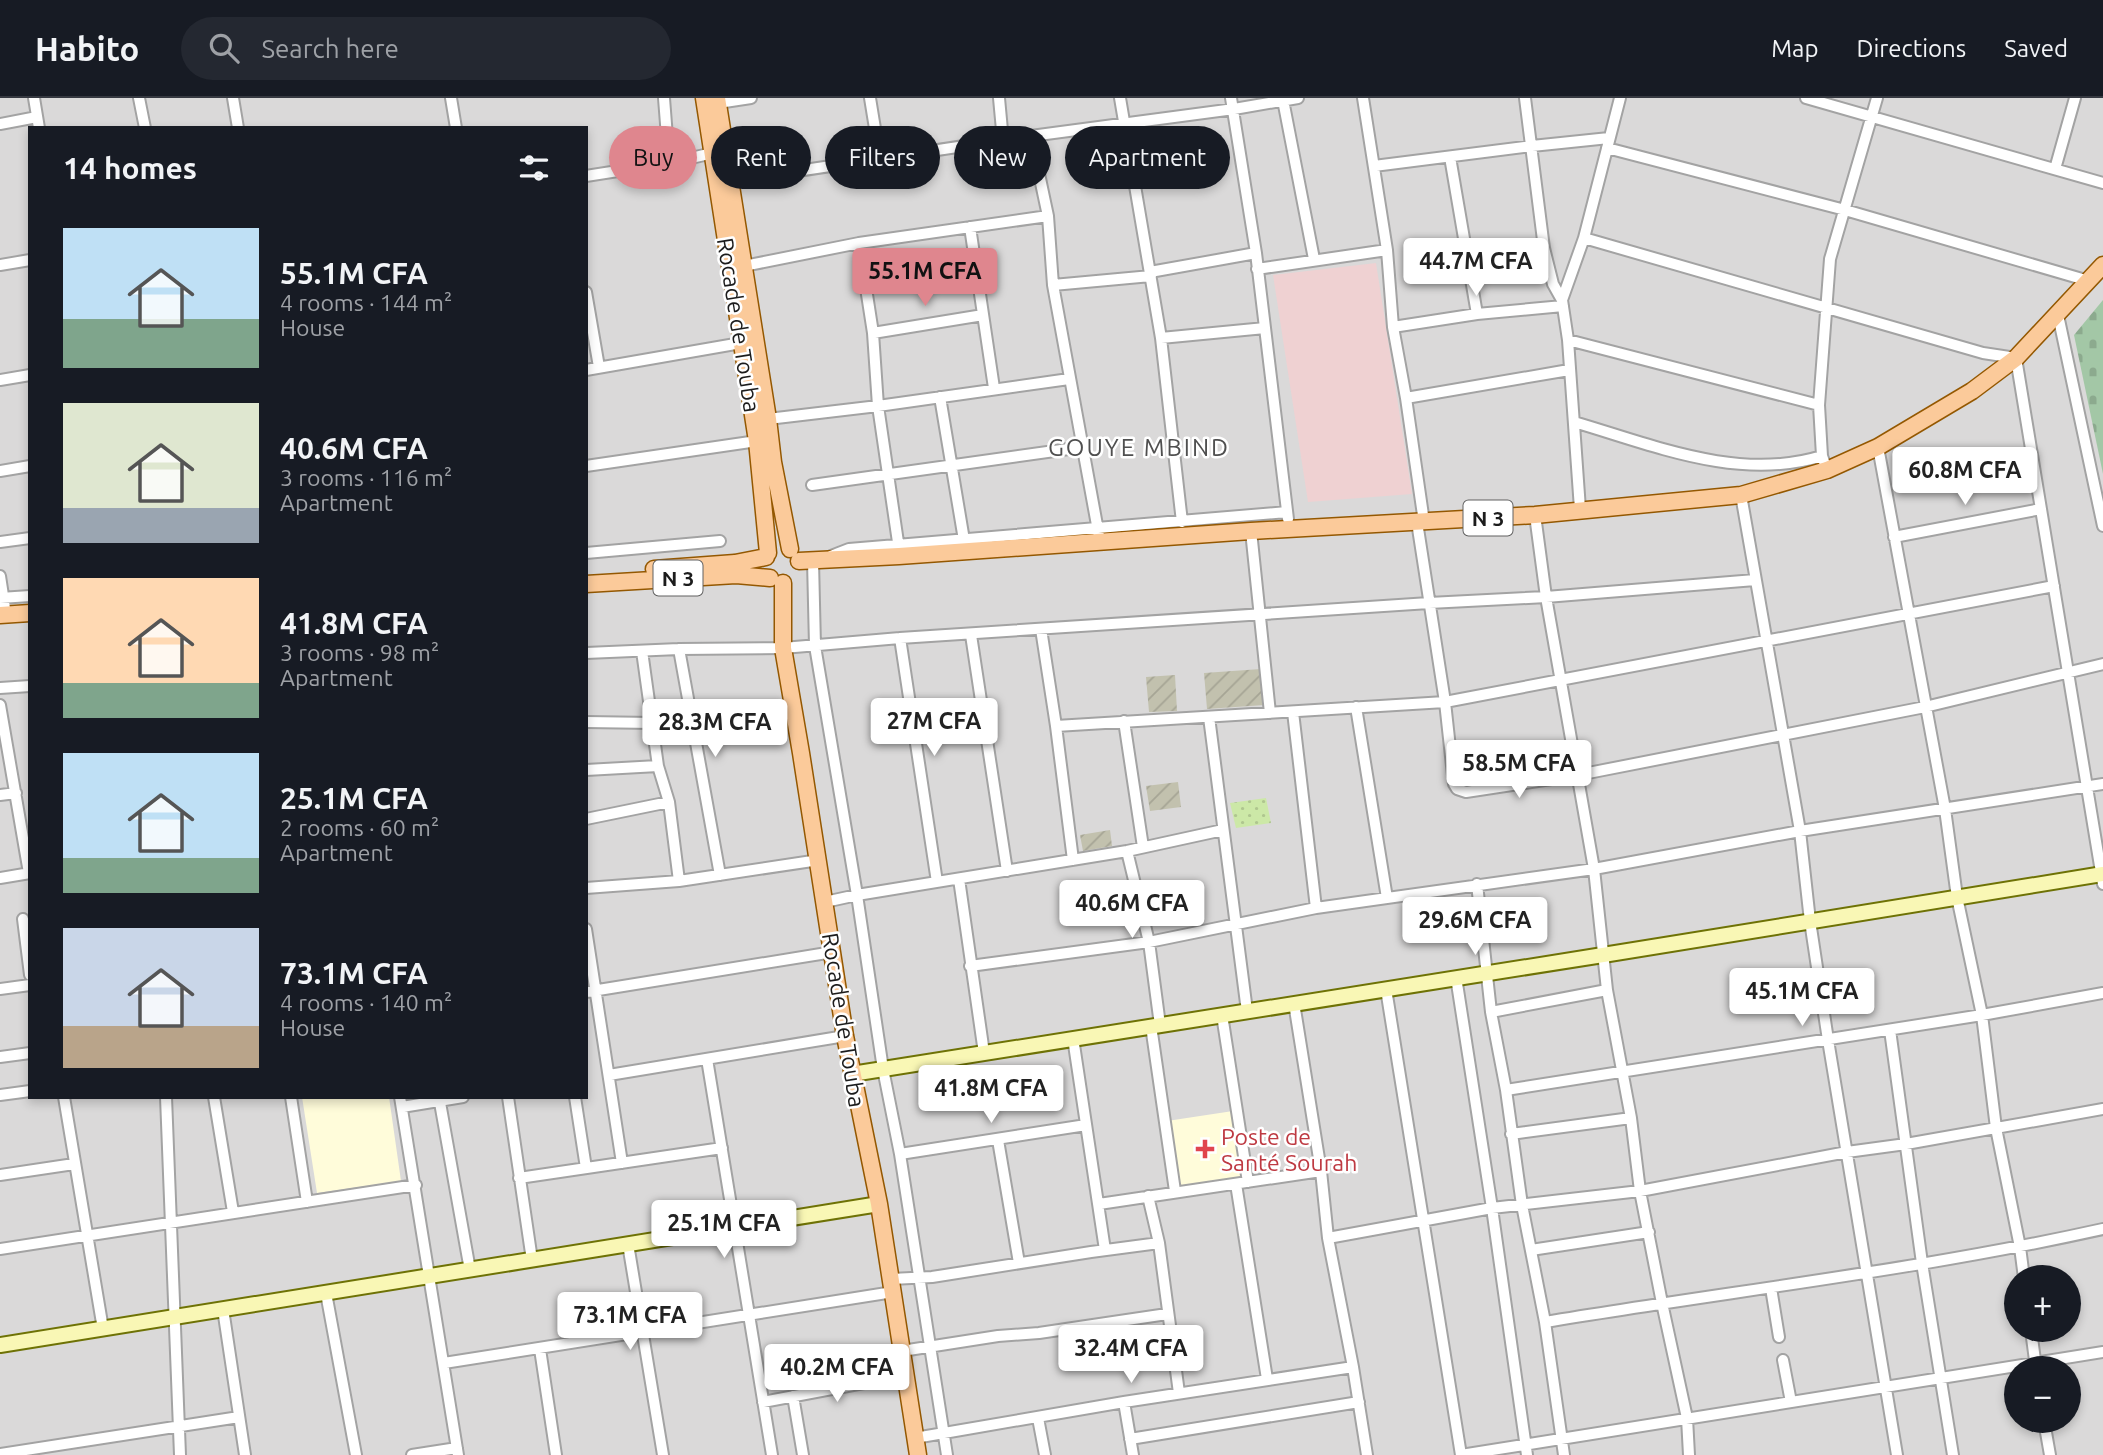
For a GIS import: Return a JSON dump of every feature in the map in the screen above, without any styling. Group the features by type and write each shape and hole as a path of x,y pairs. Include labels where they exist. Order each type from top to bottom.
{"main road":[{"name":"Rocade de Touba","path":"713,100 713,126"},
{"name":"Rocade de Touba","path":"713,100 716,126"},
{"name":"Rocade de Touba","path":"725,189 741,343 757,441 767,555 765,568 776,580 783,648 845,1036 879,1204 918,1455"},
{"name":"Rocade de Touba","path":"726,189 744,266 768,418 772,462 807,558"},
{"name":"N 3","path":"807,558 1098,535 1251,531 1535,515 1741,495 1824,463 1878,447 1972,391 2016,358 2103,265"},
{"path":"767,555 780,547 807,558 796,576 776,580"},
{"name":"N 3","path":"588,573 735,563 767,555"},
{"name":"N 3","path":"588,584 736,575 776,580"},
{"path":"2,619 28,614"},
{"path":"2,619 28,624"}],"street":[{"path":"0,124 38,122 34,98"},
{"path":"139,98 145,126"},
{"path":"233,98 238,126"},
{"path":"451,98 456,126"},
{"path":"664,98 666,126"},
{"path":"713,100 751,98"},
{"path":"870,98 875,126"},
{"path":"999,98 1002,126"},
{"path":"1120,98 1161,338 1182,522"},
{"path":"1051,133 1232,103 1298,98"},
{"path":"1363,98 1387,250 1393,327 1406,398 1429,603 1445,702 1454,784 1461,791 1577,775 1925,707 2103,664"},
{"path":"1525,98 1546,259 1562,303 1568,340 1580,509"},
{"path":"1562,303 1584,237 1620,98"},
{"path":"1806,98 2103,183"},
{"path":"1574,422 1706,460 1734,463 1824,463 1819,405 1830,259 1877,98"},
{"path":"2055,169 2075,98"},
{"path":"1283,100 1314,260"},
{"path":"1232,103 1256,253 1290,529"},
{"path":"1374,166 1532,146 1608,143 2089,281"},
{"path":"1450,157 1477,314"},
{"path":"588,176 609,172"},
{"path":"1042,189 1048,216 1053,285 1098,535"},
{"path":"744,266 859,243 1048,216"},
{"path":"970,228 994,388"},
{"path":"852,1074 1957,897 2102,877 2016,358 1983,353 1584,237"},
{"path":"859,243 873,333 878,405 899,551 964,540 1098,535 1182,522 1287,512"},
{"path":"1257,269 1387,250"},
{"path":"1053,285 1150,274 1256,253"},
{"path":"0,265 28,260"},
{"path":"588,303 600,367"},
{"path":"1393,327 1562,303"},
{"path":"873,333 983,315"},
{"path":"2058,315 2103,526"},
{"path":"1161,338 1265,328"},
{"path":"1568,340 1819,405"},
{"path":"588,370 741,343"},
{"path":"1406,398 1569,370"},
{"path":"0,380 28,374"},
{"path":"768,418 1069,379"},
{"path":"940,397 964,540"},
{"path":"588,466 757,441"},
{"path":"812,485 1083,447"},
{"path":"1878,447 1945,809 1957,897 1982,1015 1996,1128 2022,1265"},
{"path":"0,471 28,466"},
{"path":"1741,495 1800,831 1828,1040 1897,1455"},
{"path":"1894,537 2041,509"},
{"path":"1535,515 1546,597 1594,869 1607,990 1631,1118 1640,1191 1661,1303 1687,1418 1689,1455"},
{"path":"1251,531 1270,713"},
{"path":"0,542 28,538"},
{"path":"588,553 720,541"},
{"path":"807,558 815,646 947,1455"},
{"path":"0,576 2,619"},
{"path":"588,653 783,648 900,638 1546,597 1755,580"},
{"path":"1056,726 1445,702 2054,586"},
{"path":"2,598 28,597"},
{"path":"1041,629 1073,860"},
{"path":"971,635 1007,870"},
{"path":"900,638 937,882"},
{"path":"679,649 720,875"},
{"path":"642,651 659,766 669,802 679,881"},
{"path":"0,688 28,686"},
{"path":"0,705 28,862"},
{"path":"1356,707 1387,898"},
{"path":"1293,712 1316,908"},
{"path":"1209,717 1247,1011"},
{"path":"1124,721 1143,847"},
{"path":"588,722 653,723"},
{"path":"588,770 659,766"},
{"path":"970,966 1149,942 1316,908 1594,869 1800,831 2103,784"},
{"path":"0,795 16,793"},
{"path":"588,819 669,802"},
{"path":"825,902 1127,851 1223,830"},
{"path":"1127,851 1149,942 1175,1191"},
{"path":"588,888 679,881 819,860"},
{"path":"0,878 28,873"},
{"path":"959,879 984,1053"},
{"path":"1478,884 1491,1012 1506,1090 1522,1205 1545,1322 1564,1455"},
{"path":"23,919 28,959"},
{"path":"591,992 833,952"},
{"path":"588,954 591,992 610,1075 622,1163"},
{"path":"1456,977 1526,1450"},
{"path":"0,989 28,985"},
{"path":"1386,989 1461,1455 1526,1450 1561,1439 2004,1370"},
{"path":"1491,1012 1607,990"},
{"path":"1506,1090 1890,1030 2103,993"},
{"path":"1294,1003 1321,1171 1328,1238 1367,1455"},
{"path":"1223,1015 1248,1182"},
{"path":"1890,1030 1922,1263 1953,1455"},
{"path":"610,1075 845,1036"},
{"path":"1073,1038 1105,1250"},
{"path":"0,1057 28,1053"},
{"path":"707,1059 772,1455"},
{"path":"0,1095 28,1091"},
{"path":"64,1099 103,1329"},
{"path":"166,1099 180,1455"},
{"path":"214,1099 233,1212"},
{"path":"291,1099 307,1202"},
{"path":"412,1455 458,1452 401,1102 439,1099 470,1270"},
{"path":"508,1099 532,1260"},
{"path":"575,1099 586,1168"},
{"path":"1328,1238 1492,1208 1640,1191 1847,1152 2103,1109"},
{"path":"1510,1133 1631,1118"},
{"path":"900,1154 1086,1125"},
{"path":"999,1140 1019,1263"},
{"path":"520,1178 722,1148"},
{"path":"0,1175 74,1164"},
{"path":"1098,1204 1321,1171"},
{"path":"1236,1184 1267,1379"},
{"path":"0,1249 416,1185"},
{"path":"1148,1196 1159,1243 1179,1393"},
{"path":"0,1345 879,1204"},
{"path":"1545,1322 1866,1273 2020,1247 2103,1229"},
{"path":"1531,1250 1649,1232"},
{"path":"444,1363 749,1315 919,1279 1159,1243"},
{"path":"628,1244 663,1455"},
{"path":"1771,1288 1779,1337"},
{"path":"326,1293 356,1455"},
{"path":"223,1309 245,1455"},
{"path":"902,1351 1167,1314"},
{"path":"540,1349 556,1455"},
{"path":"2081,1357 2103,1352"},
{"path":"1783,1360 1791,1402"},
{"path":"915,1438 1179,1393 1353,1367"},
{"path":"763,1402 906,1375"},
{"path":"793,1396 803,1455"},
{"path":"1124,1402 1133,1455"},
{"path":"1130,1439 1359,1402"},
{"path":"0,1454 239,1417"},
{"path":"1038,1418 1045,1455"},
{"path":"2046,1433 2050,1455"}],"shaded area":[{"path":"0,98 2103,98 2103,1455 0,1455"},
{"path":"1376,263 1412,494 1308,502 1273,275"},
{"path":"1261,669 1264,705 1207,709 1204,673"},
{"path":"1175,675 1177,711 1149,712 1146,677"},
{"path":"1178,782 1181,807 1150,811 1146,786"},
{"path":"1110,830 1112,846 1083,851 1080,835"},
{"path":"302,1099 389,1099 401,1181 317,1193"},
{"name":"Poste de Santé Sourah","path":"1233,1111 1243,1178 1177,1187 1167,1121"}],"green space":[{"path":"2103,300 2103,474 2074,335"},
{"path":"1266,798 1271,823 1236,828 1230,803"}],"place":[{"name":"Poste de Santé Sourah","path":"1205,1149"}],"district":[{"name":"GOUYE MBIND","path":"1139,447"}]}
